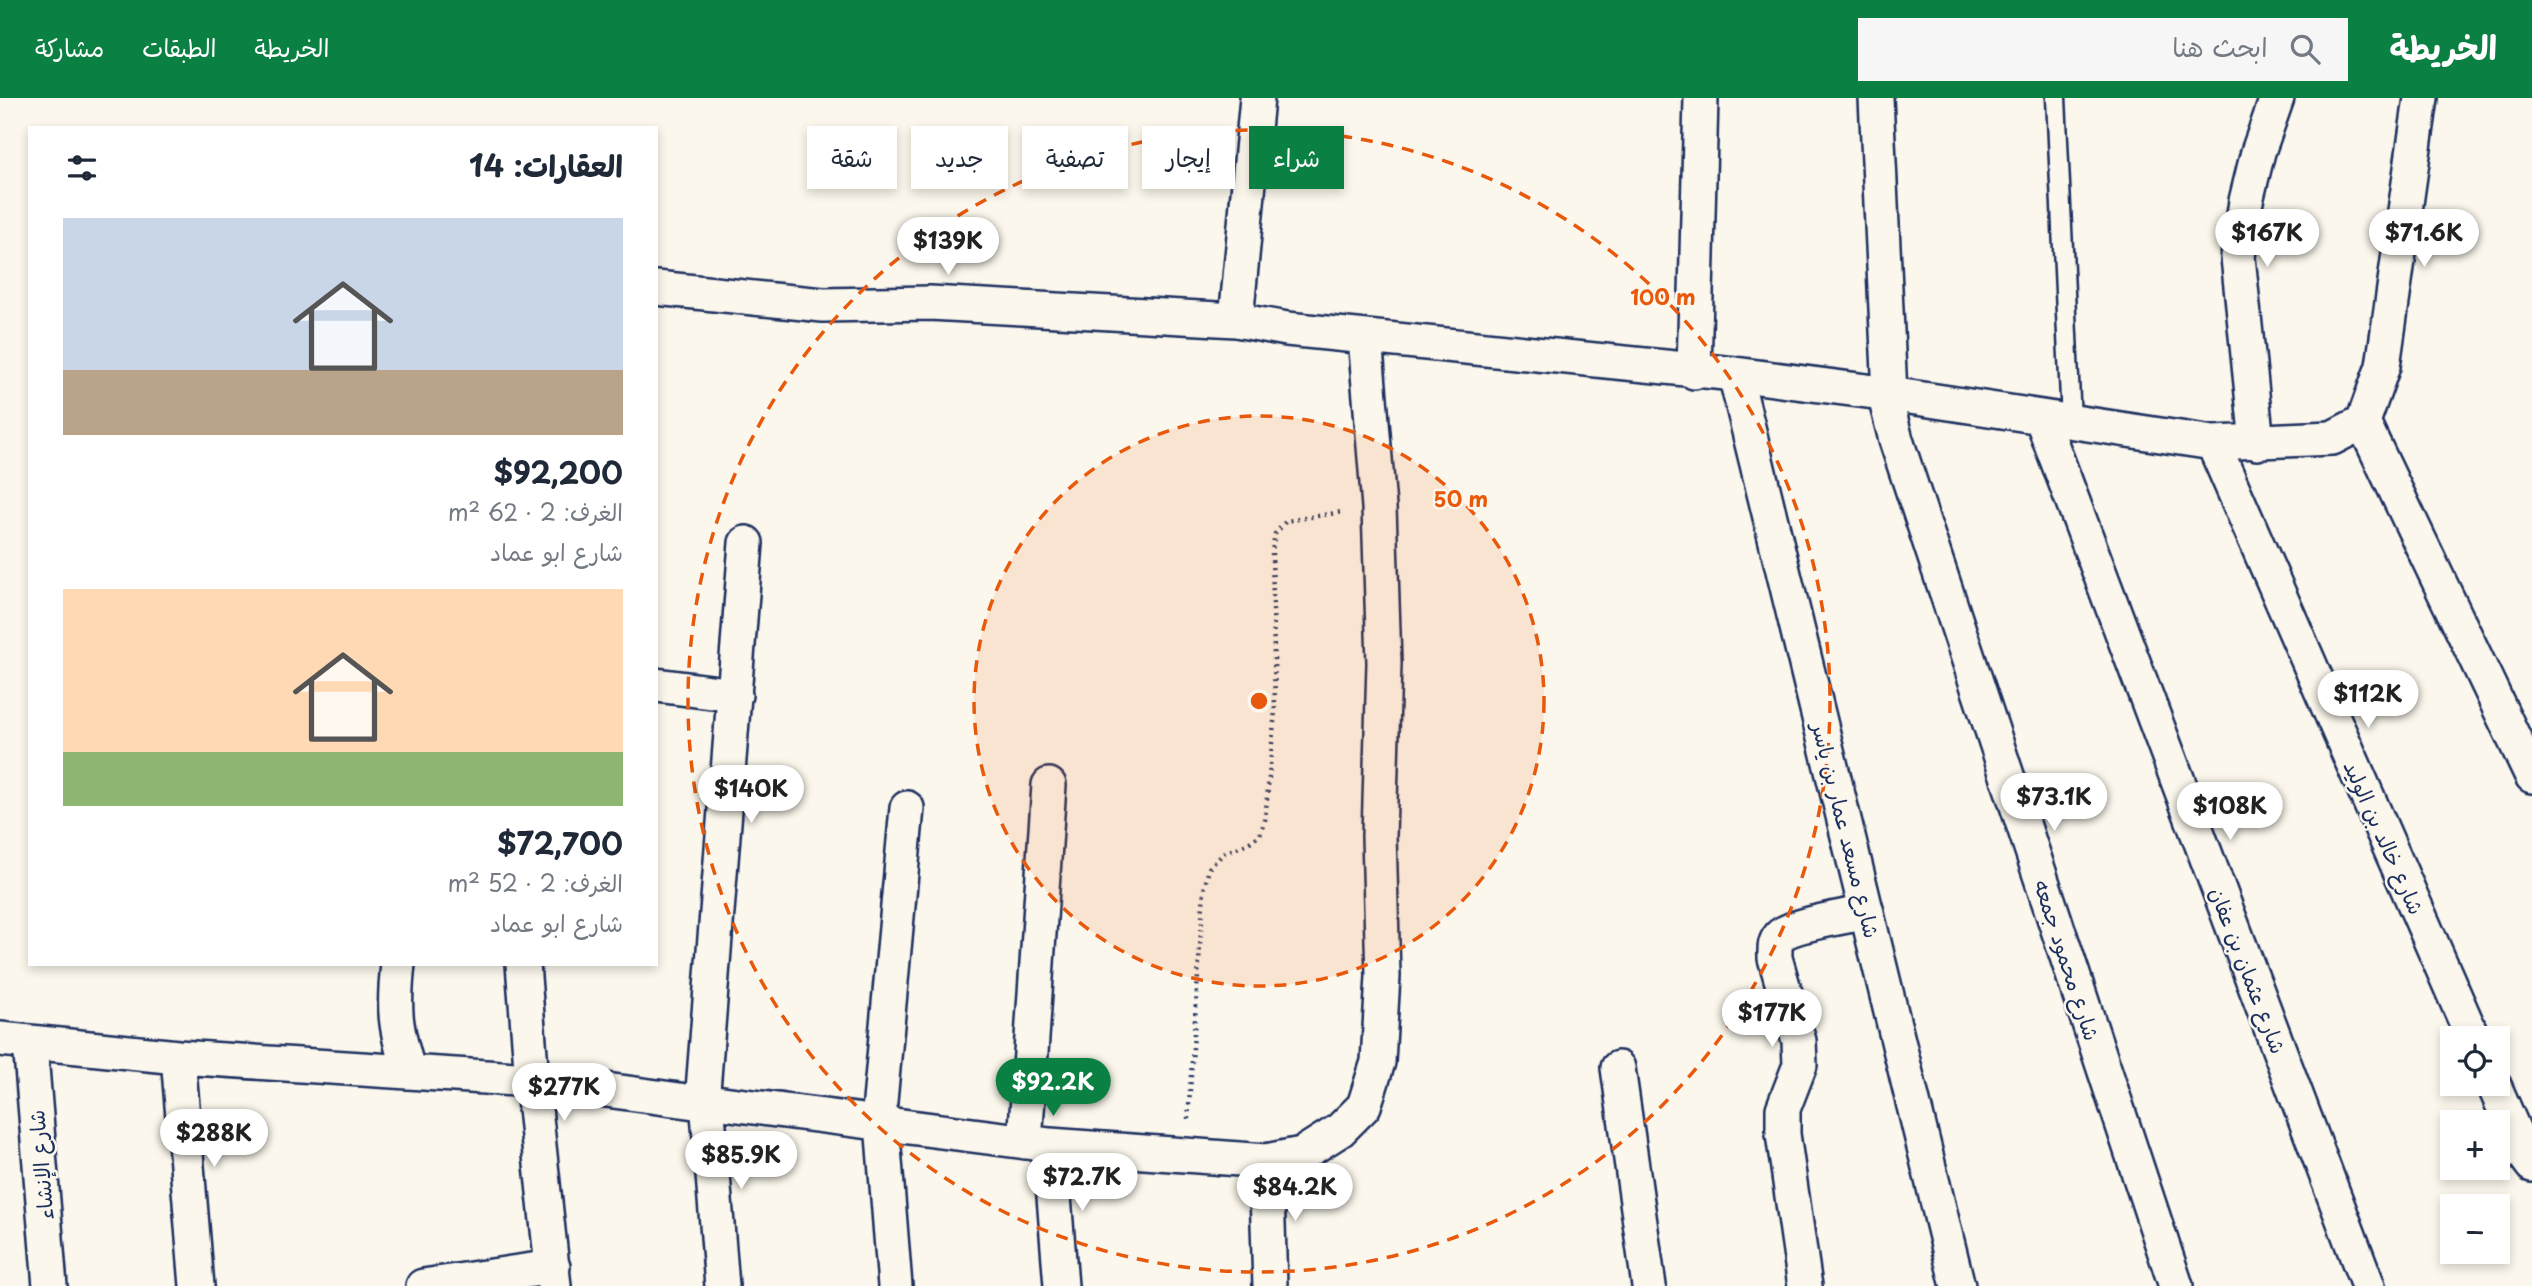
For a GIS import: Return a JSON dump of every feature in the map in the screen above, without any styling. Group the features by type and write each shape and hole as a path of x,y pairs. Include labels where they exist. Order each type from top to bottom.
{"street":[{"path":"1236,320 1257,98"},
{"path":"1694,372 1701,98"},
{"name":"شارع محمود جمعه","path":"1876,98 1887,394 1896,440 2176,1286"},
{"path":"2257,443 2238,257 2246,201 2258,152 2277,98"},
{"path":"658,288 823,305 930,303 1236,320 1287,329 1694,372 1735,374 2213,443 2332,438 2363,422 2384,366 2421,98"},
{"path":"15,1041 178,1057 532,1080 1038,1143 1266,1161 1302,1154 1340,1130 1364,1106 1378,1062 1383,976 1379,835 1384,608 1365,337"},
{"name":"شارع مسعد عمار بن ياسر","path":"1735,374 1958,1286"},
{"name":"شارع عثمان بن عفان","path":"2056,419 2368,1286"},
{"path":"2363,422 2532,776"},
{"name":"شارع خالد بن الوليد","path":"2213,443 2468,1026"},
{"path":"722,1286 704,1102 746,543"},
{"path":"658,685 735,695"},
{"path":"1049,785 1038,1143 1061,1286"},
{"path":"895,1286 880,1123 907,808"},
{"path":"1805,1286 1783,1135 1783,1109 1800,1065 1799,1041 1775,958 1775,943 1781,934 1794,928 1867,912"},
{"path":"398,966 394,1004 397,1034 409,1072"},
{"path":"424,1286 553,1276 532,1080 523,966"},
{"name":"شارع الإنشاء","path":"15,1041 50,1286"},
{"path":"178,1057 197,1286"},
{"path":"1618,1068 1649,1286"},
{"path":"2499,1096 2524,1154 2532,1165"},
{"path":"1266,1161 1270,1286"}],"lane":[{"path":"2056,98 2056,419"}],"path":[{"path":"1185,1154 1204,890 1209,868 1224,853 1247,845 1260,835 1265,820 1275,711 1272,551 1275,534 1286,521 1379,507"}]}
